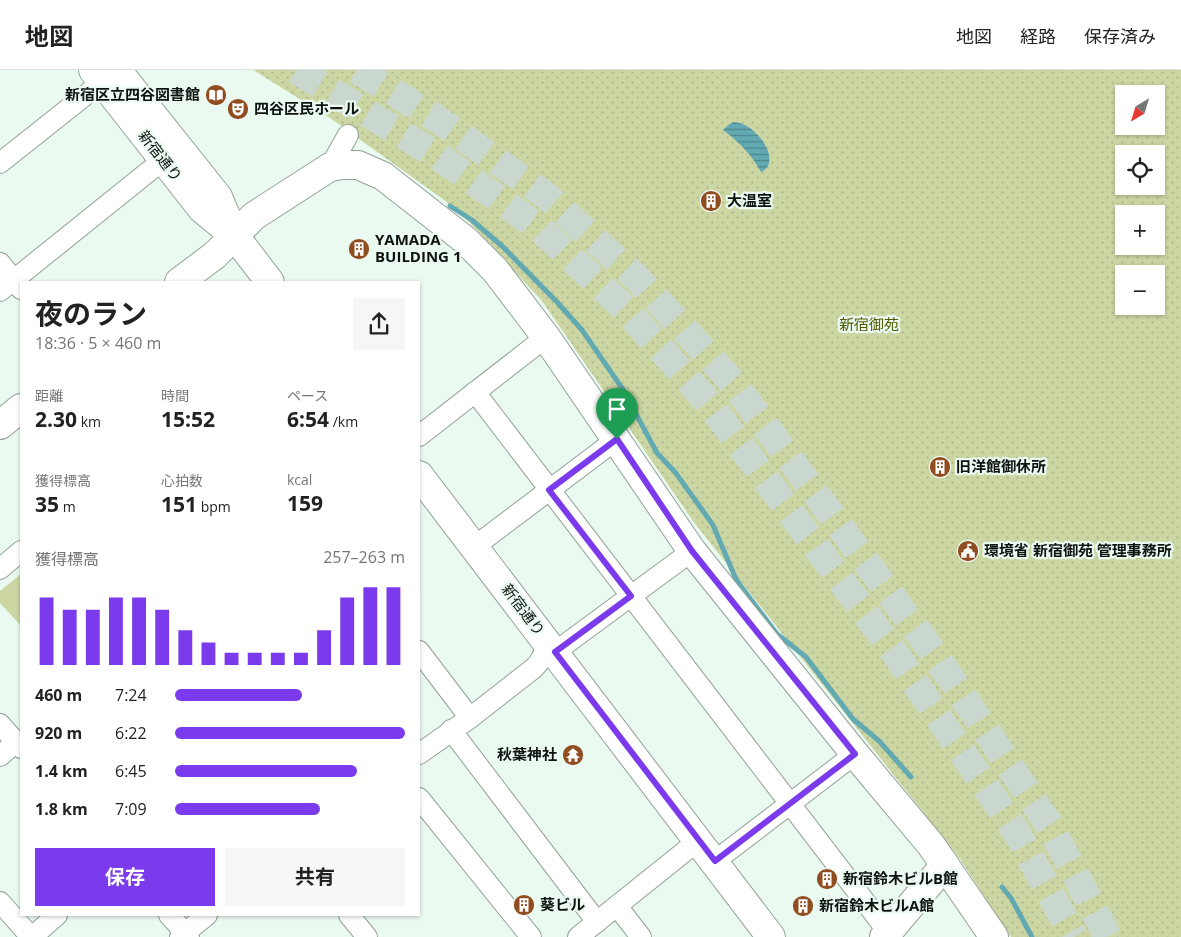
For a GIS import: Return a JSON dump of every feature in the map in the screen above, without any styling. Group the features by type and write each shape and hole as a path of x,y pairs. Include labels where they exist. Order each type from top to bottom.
{"street":[{"name":"新宿通り","path":"104,74 163,160 202,209 234,235 269,281"},
{"name":"新宿通り","path":"104,74 218,197 234,235"},
{"path":"0,163 104,74"},
{"path":"0,263 12,287 163,160"},
{"path":"181,281 215,255 254,216 336,166 358,165 383,176 465,240 495,270 546,337 692,551 855,754 931,845 994,937"},
{"path":"420,435 546,337"},
{"path":"475,392 888,935 945,866"},
{"path":"0,425 20,409"},
{"path":"474,547 617,439"},
{"name":"新宿通り","path":"420,476 771,937"},
{"path":"420,753 470,718 540,662 545,651 545,642 549,645 631,596 692,551"},
{"path":"0,569 20,552"},
{"path":"420,652 470,718"},
{"path":"0,724 19,745 0,756"},
{"path":"451,730 597,922"},
{"path":"578,937 618,906 789,803 855,754"},
{"path":"420,799 531,937"},
{"path":"0,902 32,937 56,916"},
{"path":"618,906 641,937"},
{"path":"170,916 185,935 206,916"},
{"path":"350,916 367,937"}],"green space":[{"name":"新宿御苑","path":"253,70 1181,70 1181,937 1011,937 960,859 693,521 542,301 470,223 444,200 330,118"},
{"path":"20,575 20,625 0,603 0,591"}],"water":[{"path":"734,122 750,128 764,143 768,151 769,160 767,167 761,172 745,149 723,130"}],"waterway":[{"path":"450,206 472,220 503,247 582,330 622,388 657,453 675,472 713,525 740,585 777,634 806,657 853,719 879,741 911,777"},
{"path":"1002,887 1011,898 1032,937"}],"tunnel":[{"path":"296,70 435,154 538,227 624,308 709,403 895,653 1017,833 1074,937"},
{"path":"357,70 434,117 544,194 637,278 735,385 933,652 1050,826 1108,937"}],"place":[{"name":"新宿区立四谷図書館","path":"216,95"},
{"name":"四谷区民ホール","path":"238,109"},
{"name":"大温室","path":"711,201"},
{"name":"YAMADA BUILDING 1","path":"359,249"},
{"name":"旧洋館御休所","path":"940,467"},
{"name":"環境省 新宿御苑 管理事務所","path":"968,551"},
{"name":"秋葉神社","path":"573,755"},
{"name":"新宿鈴木ビルB館","path":"827,879"},
{"name":"葵ビル","path":"524,905"},
{"name":"新宿鈴木ビルA館","path":"803,906"}],"route":[{"path":"617,439 692,551 855,754 715,861 555,652 631,596 549,490 617,439"}]}
